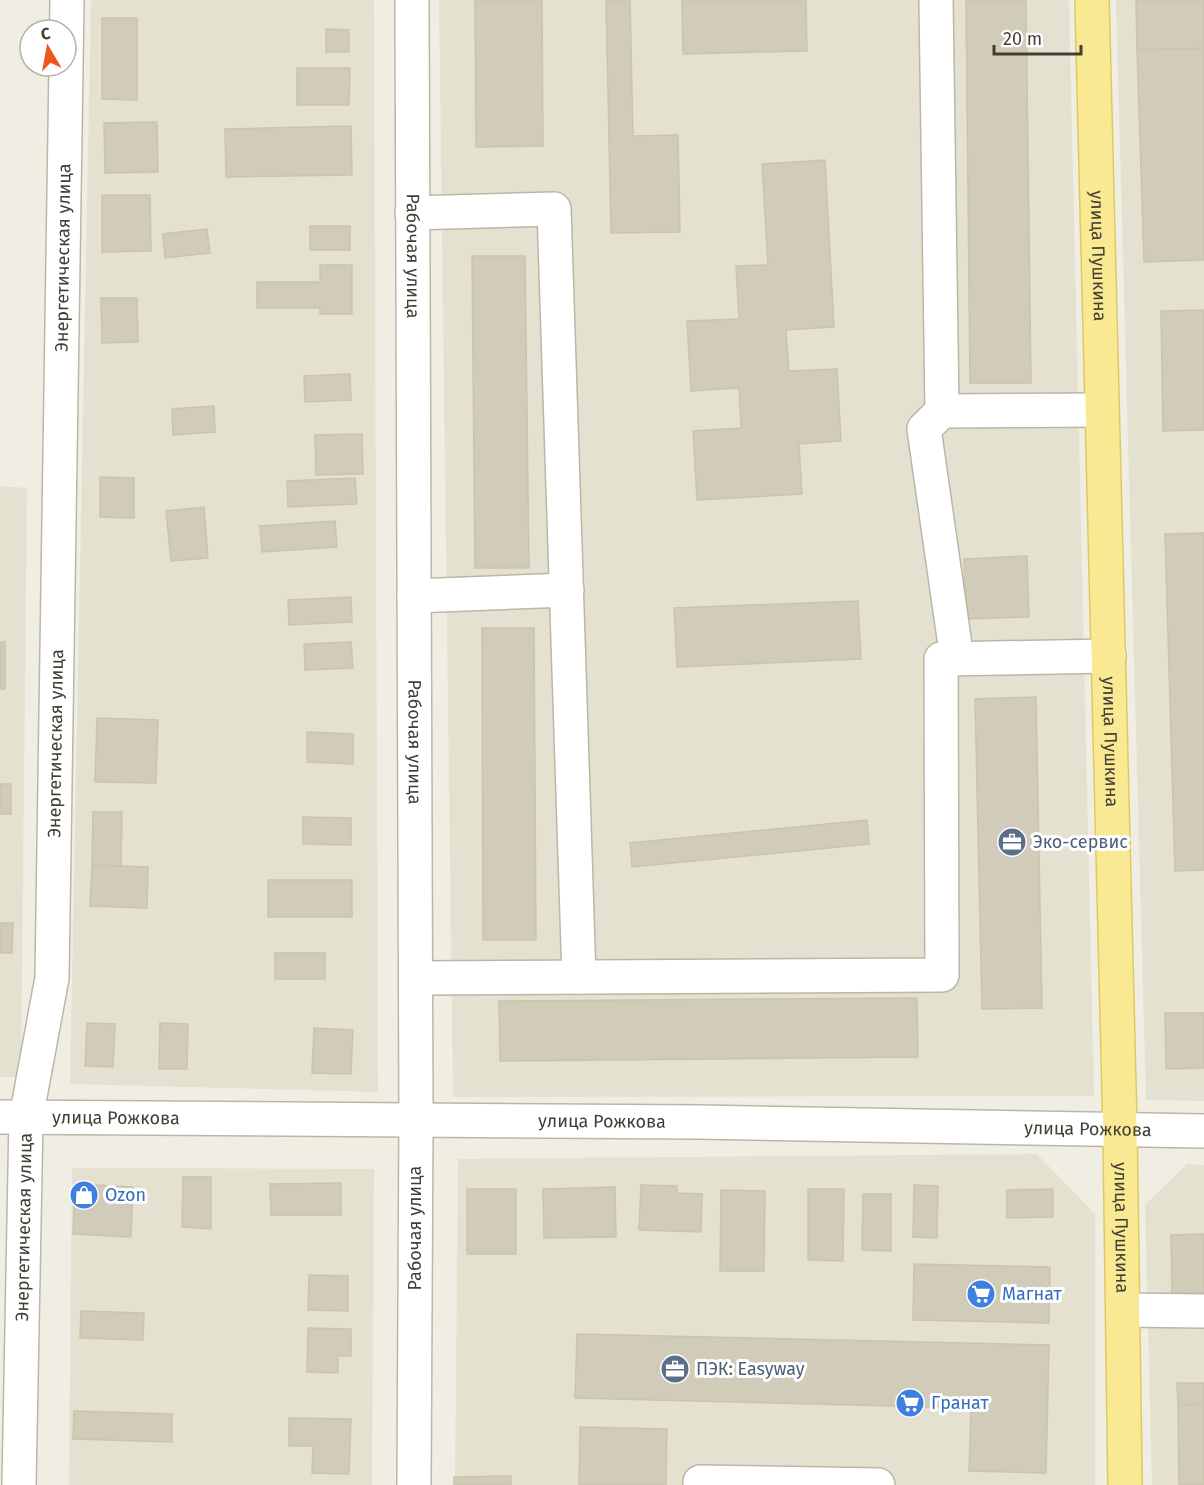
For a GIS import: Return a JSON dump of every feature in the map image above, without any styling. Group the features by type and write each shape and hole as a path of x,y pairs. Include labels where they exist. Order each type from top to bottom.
{"main road":[{"name":"улица Пушкина","path":"1092,0 1120,1129 1125,1485"}],"street":[{"name":"Энергетическая улица","path":"19,1485 13,1118 52,978 67,0"},
{"name":"Рабочая улица","path":"412,0 416,978 414,1485"},
{"path":"936,0 942,411"},
{"path":"412,213 554,209 579,977"},
{"path":"957,659 924,429 942,411 1102,410"},
{"path":"414,597 567,590"},
{"path":"416,978 942,975 941,659 1108,656"},
{"name":"улица Рожкова","path":"13,1118 698,1122 1204,1131"},
{"path":"1123,1310 1204,1311"},
{"path":"700,1482 878,1485"}],"shaded area":[{"path":"91,0 374,0 378,1092 70,1084"},
{"path":"439,0 1069,0 1094,1096 453,1097"},
{"path":"1116,0 1204,0 1204,1101 1146,1100"},
{"path":"0,486 27,488 21,1077 0,1077"},
{"path":"1037,1154 1095,1214 1095,1485 455,1485 458,1159"},
{"path":"1187,1164 1204,1165 1204,1485 1152,1485 1145,1205"},
{"path":"72,1168 374,1169 372,1485 69,1485"}],"building":[{"path":"475,0 542,0 543,146 476,147"},
{"path":"606,0 630,0 633,136 678,135 680,232 611,233"},
{"path":"682,0 806,0 807,51 683,54"},
{"path":"966,0 1026,0 1031,383 970,383"},
{"path":"1136,0 1204,0 1204,48 1137,50"},
{"path":"102,18 137,18 137,100 102,99"},
{"path":"326,29 349,30 349,52 326,52"},
{"path":"1204,48 1204,260 1144,262 1137,50"},
{"path":"297,68 350,68 349,105 297,105"},
{"path":"157,122 158,172 105,173 104,123"},
{"path":"351,126 352,175 226,177 225,129"},
{"path":"825,160 834,327 786,330 789,371 837,369 841,441 799,444 802,494 697,500 693,431 741,428 739,388 691,391 687,321 739,319 736,266 768,265 762,164"},
{"path":"102,195 150,195 151,251 102,252"},
{"path":"310,226 350,226 350,250 310,250"},
{"path":"207,229 210,253 165,258 163,234"},
{"path":"472,256 525,256 529,568 475,568"},
{"path":"320,265 352,265 352,314 320,314 320,308 257,308 257,282 320,282"},
{"path":"101,298 137,298 138,342 102,343"},
{"path":"1204,310 1204,430 1163,431 1161,311"},
{"path":"350,374 351,400 305,402 304,376"},
{"path":"214,406 215,432 173,435 172,409"},
{"path":"362,434 363,474 316,475 315,435"},
{"path":"100,477 134,478 134,518 100,517"},
{"path":"355,478 357,504 288,507 287,481"},
{"path":"204,507 208,558 171,561 166,511"},
{"path":"335,521 337,547 262,552 260,526"},
{"path":"1204,533 1204,870 1175,871 1165,534"},
{"path":"1027,556 1029,617 966,619 964,559"},
{"path":"351,597 352,622 289,625 288,600"},
{"path":"858,601 861,659 677,667 674,608"},
{"path":"482,628 534,628 536,940 483,940"},
{"path":"0,642 5,642 5,689 0,689"},
{"path":"351,642 353,668 305,670 304,644"},
{"path":"1036,697 1042,1008 982,1009 975,699"},
{"path":"97,718 158,720 156,783 95,782"},
{"path":"307,732 353,734 353,764 307,762"},
{"path":"0,784 11,784 11,814 0,814"},
{"path":"93,812 122,812 121,866 92,865"},
{"path":"303,817 351,818 351,845 303,844"},
{"path":"867,820 869,844 632,867 630,843"},
{"path":"92,865 148,867 147,908 90,906"},
{"path":"268,880 352,880 352,917 268,917"},
{"path":"0,923 13,923 12,953 0,953"},
{"path":"275,953 325,953 325,979 275,979"},
{"path":"917,998 918,1057 500,1061 499,1001"},
{"path":"1165,1013 1204,1013 1204,1068 1166,1069"},
{"path":"87,1023 115,1024 113,1067 85,1066"},
{"path":"160,1023 188,1024 187,1069 159,1069"},
{"path":"314,1028 353,1030 351,1074 312,1073"},
{"path":"183,1177 211,1177 211,1229 182,1227"},
{"path":"341,1183 341,1215 271,1215 270,1184"},
{"path":"75,1184 133,1187 131,1237 73,1234"},
{"path":"641,1185 677,1186 677,1193 702,1194 701,1232 639,1230"},
{"path":"914,1185 938,1186 937,1238 913,1237"},
{"path":"615,1187 616,1237 544,1238 543,1189"},
{"path":"467,1189 516,1189 516,1254 467,1254"},
{"path":"808,1189 844,1189 843,1261 808,1260"},
{"path":"1053,1189 1053,1217 1007,1218 1007,1190"},
{"path":"721,1190 765,1191 764,1271 720,1271"},
{"path":"863,1194 891,1194 891,1251 862,1250"},
{"path":"1204,1234 1204,1293 1172,1293 1171,1235"},
{"name":"Магнат","path":"914,1264 1050,1267 1049,1323 913,1320"},
{"path":"309,1275 348,1276 348,1311 308,1310"},
{"path":"81,1311 144,1313 143,1340 80,1338"},
{"path":"308,1328 351,1329 351,1356 338,1356 338,1373 307,1372"},
{"name":"Гранат","path":"577,1334 1049,1345 1046,1473 969,1471 971,1408 575,1398"},
{"path":"1177,1383 1204,1383 1204,1404 1178,1405"},
{"path":"1204,1404 1204,1485 1179,1485 1178,1405"},
{"path":"74,1411 172,1414 172,1442 73,1439"},
{"path":"289,1418 351,1419 349,1474 312,1473 313,1446 289,1446"},
{"path":"580,1427 667,1429 666,1485 579,1485"},
{"path":"511,1476 511,1485 454,1485 454,1477"}],"place":[{"name":"Эко-сервис","path":"1012,842"},
{"name":"Ozon","path":"84,1195"},
{"name":"Магнат","path":"981,1294"},
{"name":"ПЭК: Easyway","path":"675,1369"},
{"name":"Гранат","path":"910,1403"}]}
